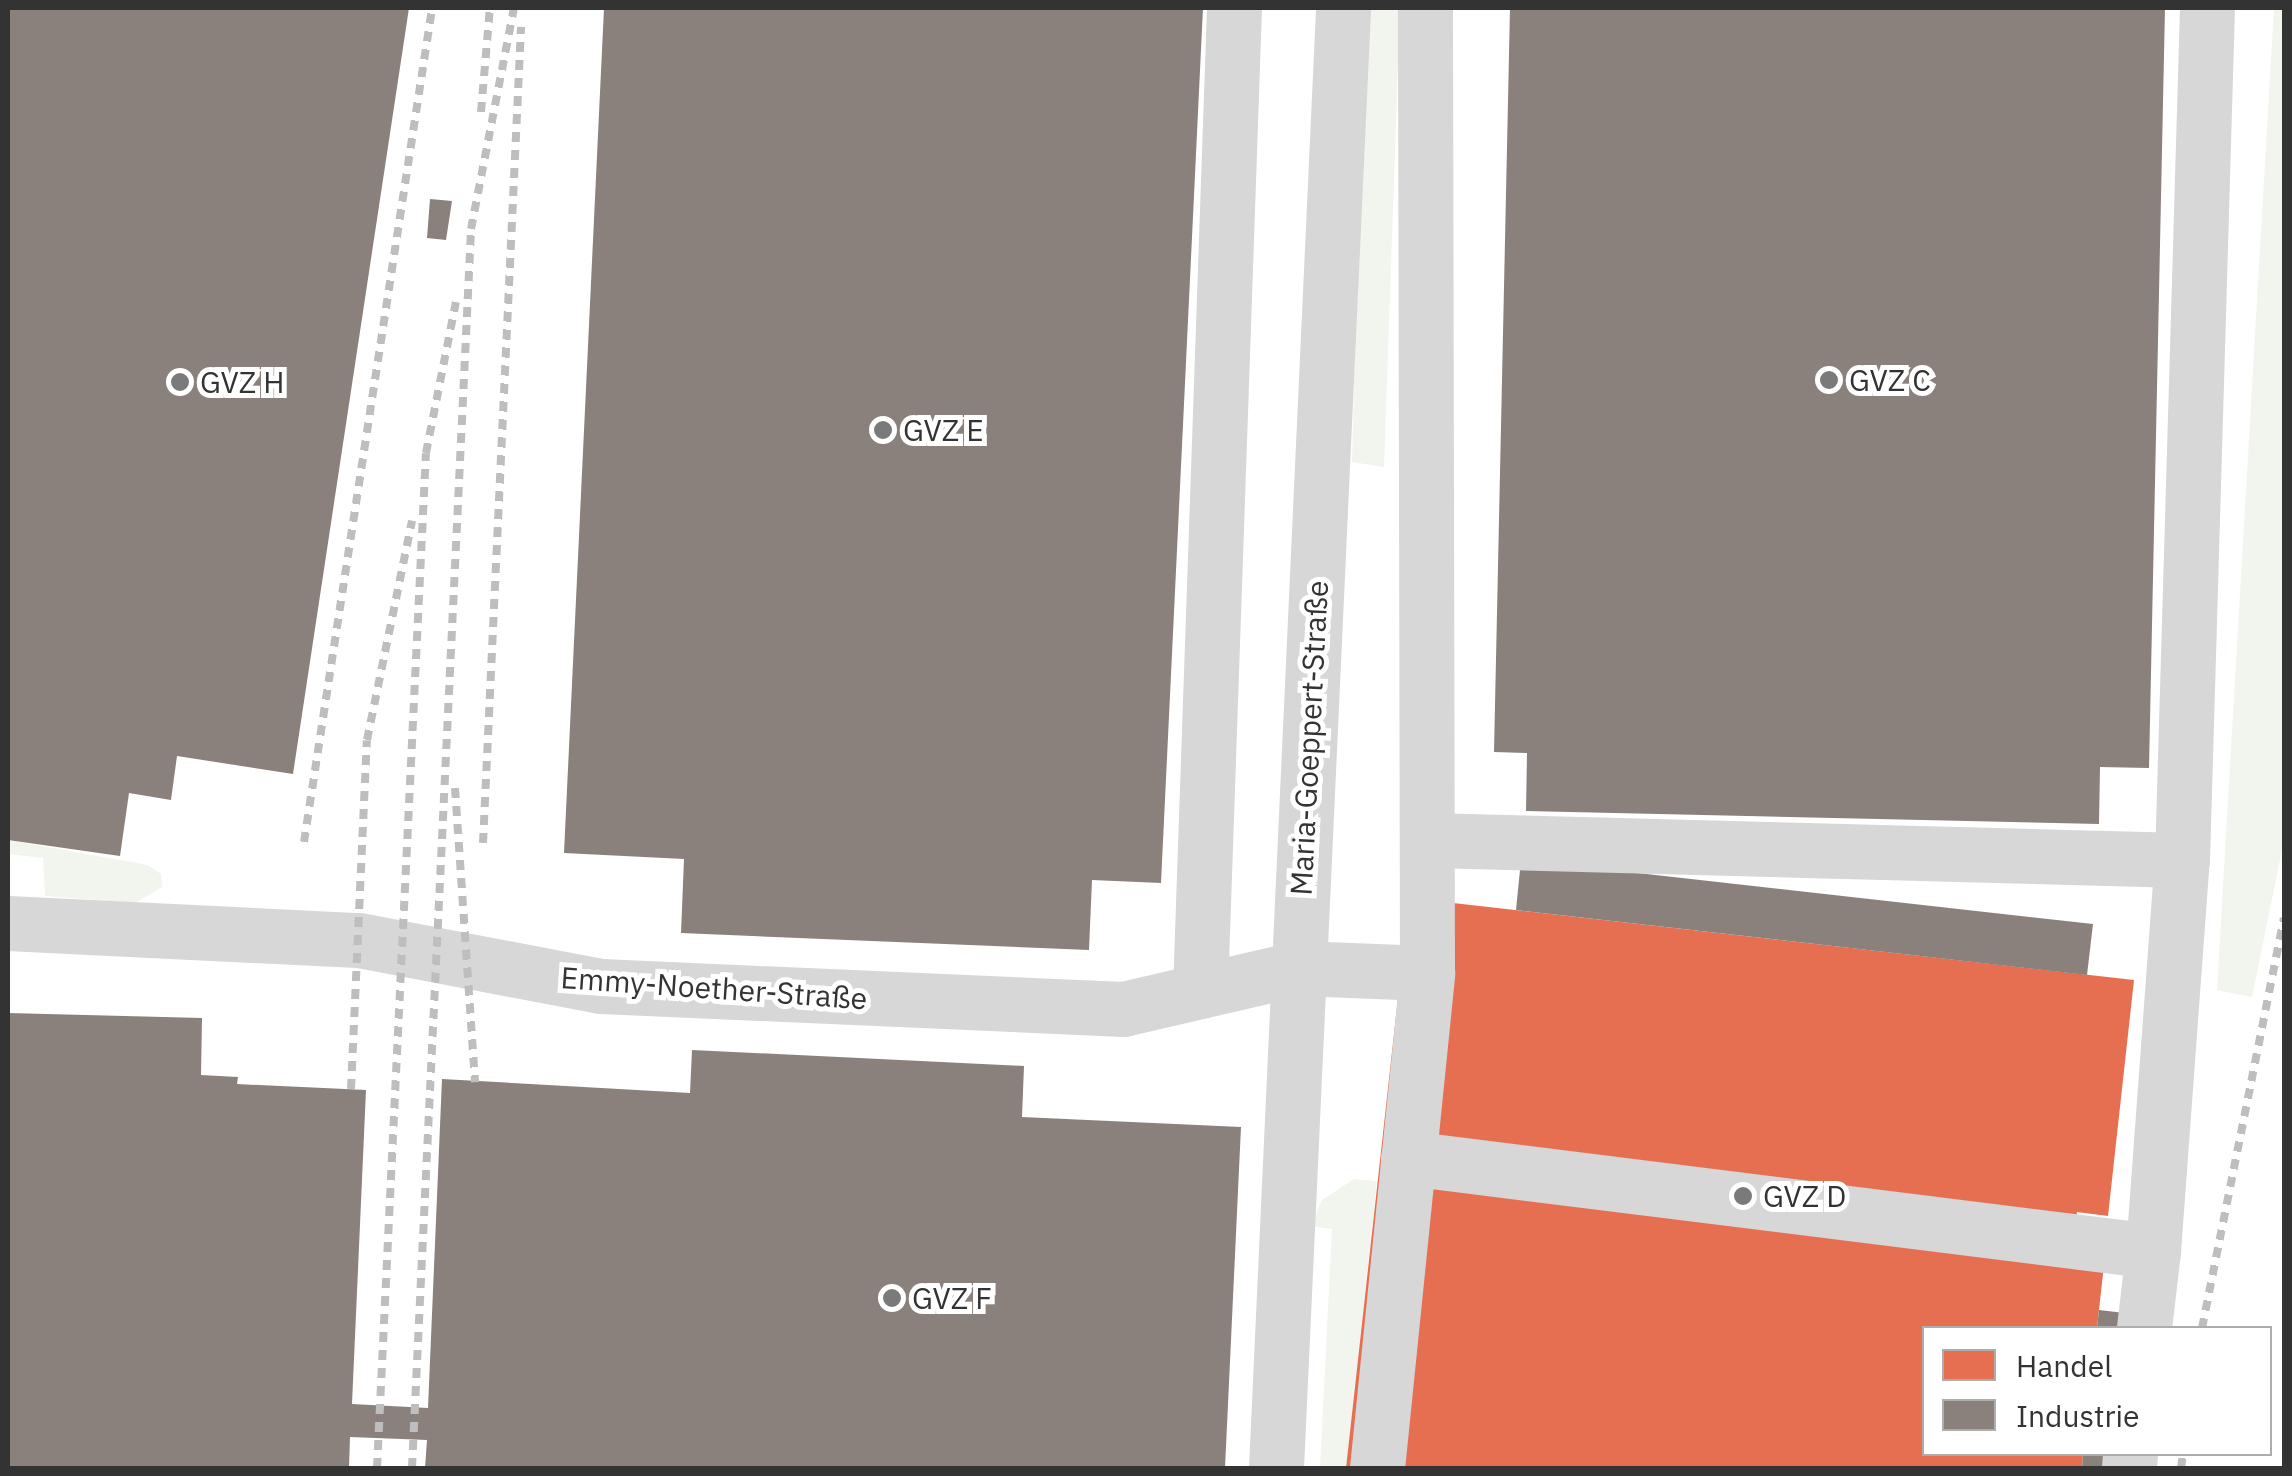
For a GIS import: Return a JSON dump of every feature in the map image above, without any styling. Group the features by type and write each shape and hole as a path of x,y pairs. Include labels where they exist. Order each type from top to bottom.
{"lane":[{"path":"1200,991 1234,8"},
{"name":"Maria-Goeppert-Straße","path":"1276,1468 1343,8"},
{"path":"1377,1468 1427,973 1431,840 1424,714 1425,8"},
{"path":"2144,1326 2182,860 2207,8"},
{"path":"1431,840 2182,860"},
{"name":"Emmy-Noether-Straße","path":"8,922 359,940 602,986 1122,1010 1299,968 1427,973"},
{"path":"1408,1158 2152,1250"}],"shaded area":[{"path":"1364,8 1400,8 1384,467 1352,462"},
{"path":"2274,8 2284,8 2284,840 2252,997 2217,990"},
{"path":"8,840 148,865 161,874 162,887 135,903 45,896 43,858 8,854"},
{"path":"1354,1179 1377,1181 1346,1468 1320,1468 1332,1229 1311,1226 1322,1200"}],"building: Handel":[{"name":"GVZ D","path":"1409,898 2134,980 2108,1216 2077,1212 2071,1261 2104,1265 2097,1326 1922,1326 1922,1456 2083,1456 2082,1468 1346,1468"}],"building: Industrie":[{"name":"GVZ H","path":"8,8 409,8 293,774 177,756 171,800 129,793 120,856 8,840"},
{"name":"GVZ E","path":"604,8 1203,8 1161,883 1092,880 1089,950 681,933 684,859 564,853"},
{"name":"GVZ C","path":"1510,8 2165,8 2149,768 2100,767 2099,824 1526,811 1527,753 1494,752"},
{"path":"430,199 452,201 446,240 427,238"},
{"path":"1521,860 2093,924 2087,975 1516,910"},
{"path":"8,1013 202,1018 201,1075 238,1077 237,1084 366,1090 352,1404 428,1408 442,1079 690,1093 692,1050 1024,1066 1022,1117 1241,1127 1225,1468 425,1468 427,1440 350,1437 349,1468 8,1468"},
{"path":"2099,1310 2167,1318 2166,1326 2097,1326"},
{"path":"2083,1456 2152,1456 2150,1468 2082,1468"}],"railway":[{"path":"304,842 432,8"},
{"path":"481,112 490,8"},
{"path":"412,1468 471,229 514,8"},
{"path":"483,843 521,27"},
{"path":"377,1468 426,453 456,302"},
{"path":"351,1089 367,740 412,521"},
{"path":"455,788 475,1082"},
{"path":"2202,1326 2284,918"},
{"path":"2181,1468 2183,1456"}],"place":[{"name":"GVZ C","path":"1829,380"},
{"name":"GVZ H","path":"180,382"},
{"name":"GVZ E","path":"883,430"},
{"name":"GVZ D","path":"1743,1196"},
{"name":"GVZ F","path":"892,1298"}]}
